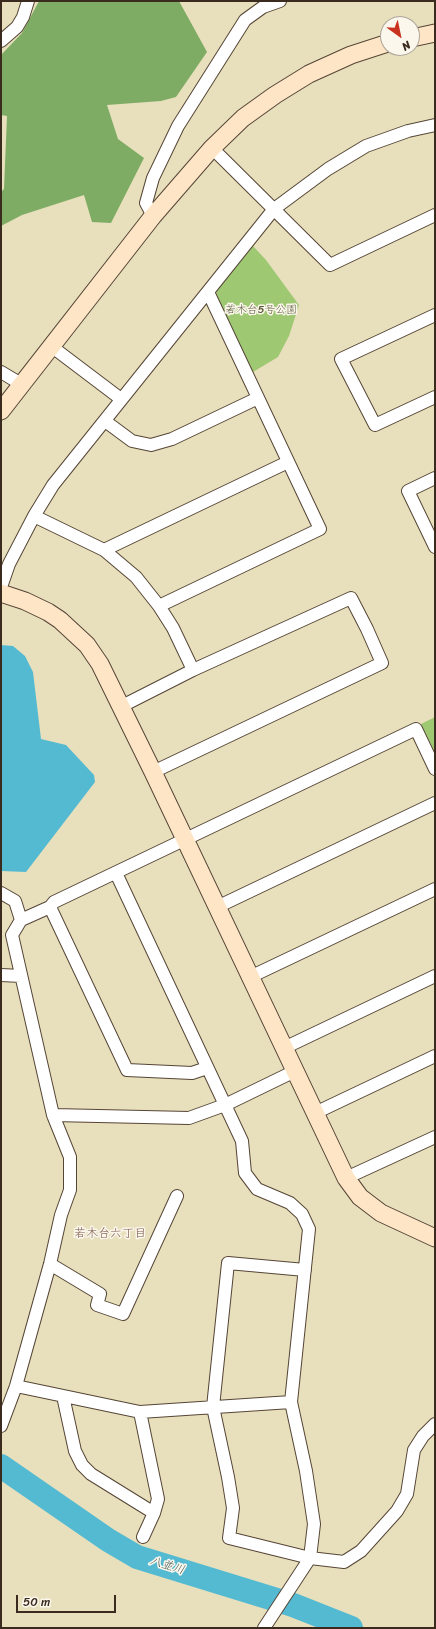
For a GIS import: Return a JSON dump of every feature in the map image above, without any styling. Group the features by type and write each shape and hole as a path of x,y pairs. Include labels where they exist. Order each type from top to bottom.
{"street":[{"path":"1,41 16,27 23,17 28,1"},
{"path":"153,216 146,203 152,178 178,126 245,20 263,7 280,1"},
{"path":"420,36 435,33"},
{"path":"1,411 153,216 212,148 243,118 275,95 303,78 351,55 380,46"},
{"path":"1,588 9,564 34,516 53,485 274,209 328,169 366,146 408,131 435,125"},
{"path":"212,148 330,265 435,215"},
{"path":"159,606 320,529 208,292"},
{"path":"435,315 341,359 375,425 435,397"},
{"path":"51,346 121,399"},
{"path":"1,372 21,384"},
{"path":"105,421 132,441 151,445 172,439 258,398"},
{"path":"104,550 288,462"},
{"path":"435,478 408,491 435,547"},
{"path":"34,516 104,550 136,577 159,606 173,628 192,670"},
{"path":"1,593 25,601 48,612 72,630 87,645 100,664 122,706 346,1178 360,1197 382,1213 435,1238"},
{"path":"122,706 192,670 351,598 382,663 153,772"},
{"path":"1,1426 16,1386 50,1264 61,1215 70,1190 71,1175 70,1157 53,1115 12,935 21,920 50,906 54,902 184,839 416,729 435,769"},
{"path":"217,907 435,803"},
{"path":"116,873 242,1141 245,1173 257,1189 290,1203 302,1214 309,1229 291,1402 306,1471 314,1524 310,1558 264,1628"},
{"path":"250,977 435,890"},
{"path":"1,893 15,901 21,920"},
{"path":"50,906 127,1070 192,1073 207,1068"},
{"path":"1,975 21,976"},
{"path":"284,1048 435,976"},
{"path":"315,1113 435,1056"},
{"path":"53,1115 189,1118 225,1105 295,1071"},
{"path":"346,1178 433,1142"},
{"path":"50,1264 100,1294 97,1305 124,1314 177,1196"},
{"path":"305,1270 228,1263 213,1408 233,1508 229,1538 310,1558 344,1562 361,1551 397,1511 407,1494 414,1450 423,1436 435,1424"},
{"path":"16,1386 140,1412 291,1402"},
{"path":"63,1396 75,1451 82,1465 91,1474 154,1513"},
{"path":"140,1412 158,1499 154,1513 143,1537"}],"green space":[{"path":"39,1 179,1 207,52 176,97 161,101 107,105 118,139 144,158 111,223 92,222 84,195 22,215 1,226 1,192 4,189 7,116 1,115 1,55 22,33"},
{"name":"若木台5号公園","path":"253,246 266,260 299,305 289,336 278,357 253,372 216,296 217,290"},
{"path":"435,717 435,753 421,724"}],"water":[{"path":"1,645 13,646 25,656 33,672 41,739 66,745 94,775 95,782 26,872 1,871"}],"waterway":[{"name":"八並川","path":"1,1466 108,1540 137,1557 293,1605 351,1628"}],"district":[{"name":"若木台六丁目","path":"110,1234"}]}
